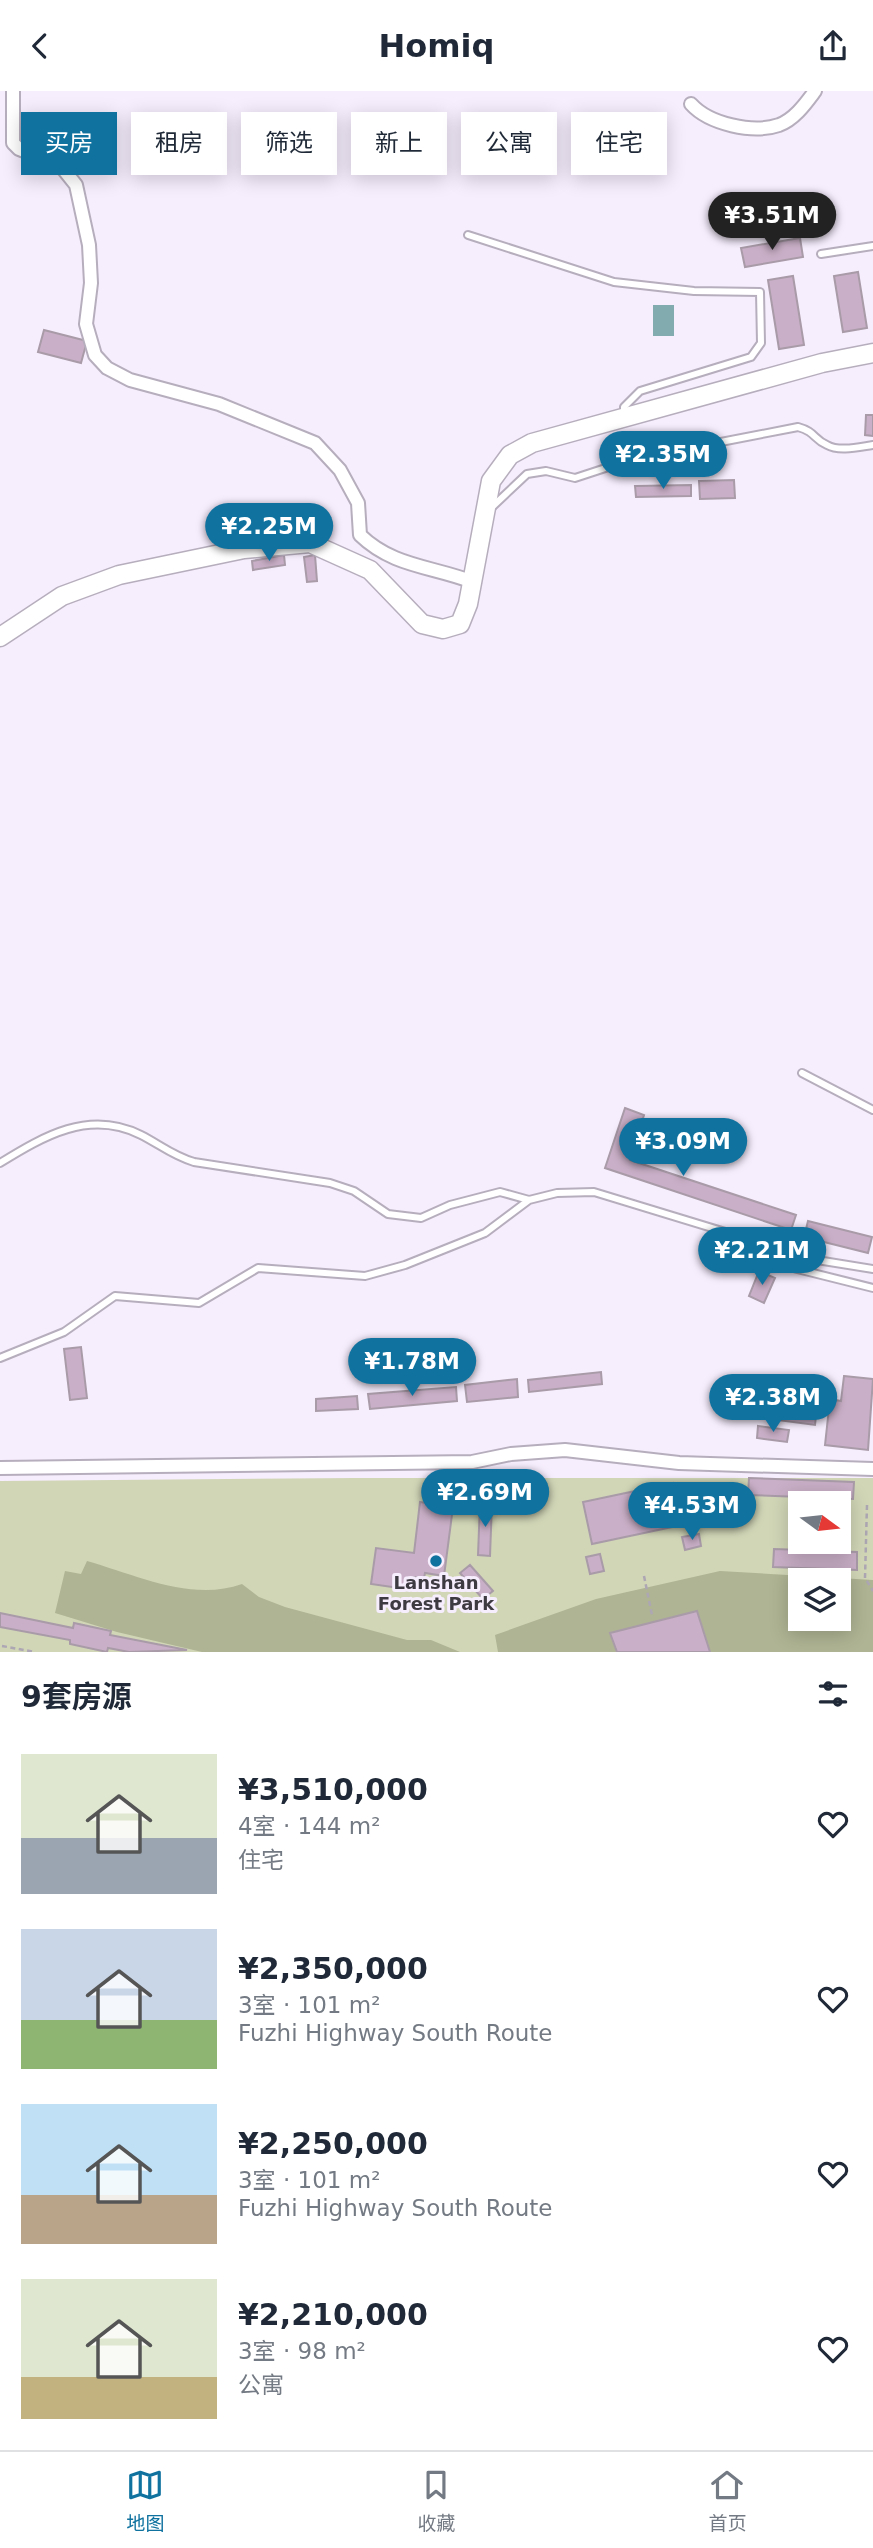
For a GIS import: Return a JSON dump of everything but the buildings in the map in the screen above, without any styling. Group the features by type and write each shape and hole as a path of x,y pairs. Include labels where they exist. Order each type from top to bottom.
{"main road":[{"path":"0,638 62,596 119,575 244,549 310,543 370,570 422,624 443,629 460,624 473,582 491,481 510,455 532,443 822,363 873,353"}],"street":[{"path":"13,91 13,143 19,149 60,165 76,185 89,245 92,283 86,324 95,355 107,368 130,380 219,404 315,443 346,481 358,503 360,535 372,547 420,569 440,569 473,582"},
{"path":"691,104 700,114 713,120 755,127 779,125 794,116 815,91"},
{"path":"0,1468 472,1462 511,1454 565,1450 679,1463 873,1469"}],"lane":[{"path":"468,235 614,282 694,291 760,292 761,343 751,357 640,391 624,407 624,418"},
{"path":"821,254 873,246"},
{"path":"485,515 527,474 546,471 575,478 633,459 798,427 814,432 826,445 834,448 873,445"},
{"path":"802,1073 873,1111"},
{"path":"0,1163 64,1128 104,1124 143,1135 178,1157 330,1183 354,1191 388,1214 421,1218 450,1205 500,1192 529,1200"},
{"path":"0,1358 64,1332 115,1296 199,1303 258,1268 365,1276 405,1265 485,1233 529,1200 557,1193 594,1192 817,1260 873,1269"},
{"path":"758,1242 761,1254 789,1267 873,1288"}],"path":[{"path":"867,1505 865,1578 873,1591"},
{"path":"866,1526 873,1527"},
{"path":"644,1576 652,1615"},
{"path":"2,1646 35,1652"}],"shaded area":[{"path":"653,305 674,305 674,336 653,336"},
{"name":"Lanshan Forest Park","path":"873,1478 873,1652 0,1652 0,1481"},
{"path":"87,1561 184,1588 223,1589 242,1584 259,1597 285,1607 407,1640 431,1640 460,1652 202,1652 117,1632 55,1613 65,1571 81,1574"},
{"path":"720,1571 788,1575 788,1631 851,1631 851,1579 873,1580 873,1652 498,1652 495,1635 596,1599"}],"place":[{"name":"Lanshan Forest Park","path":"436,1561"}]}
